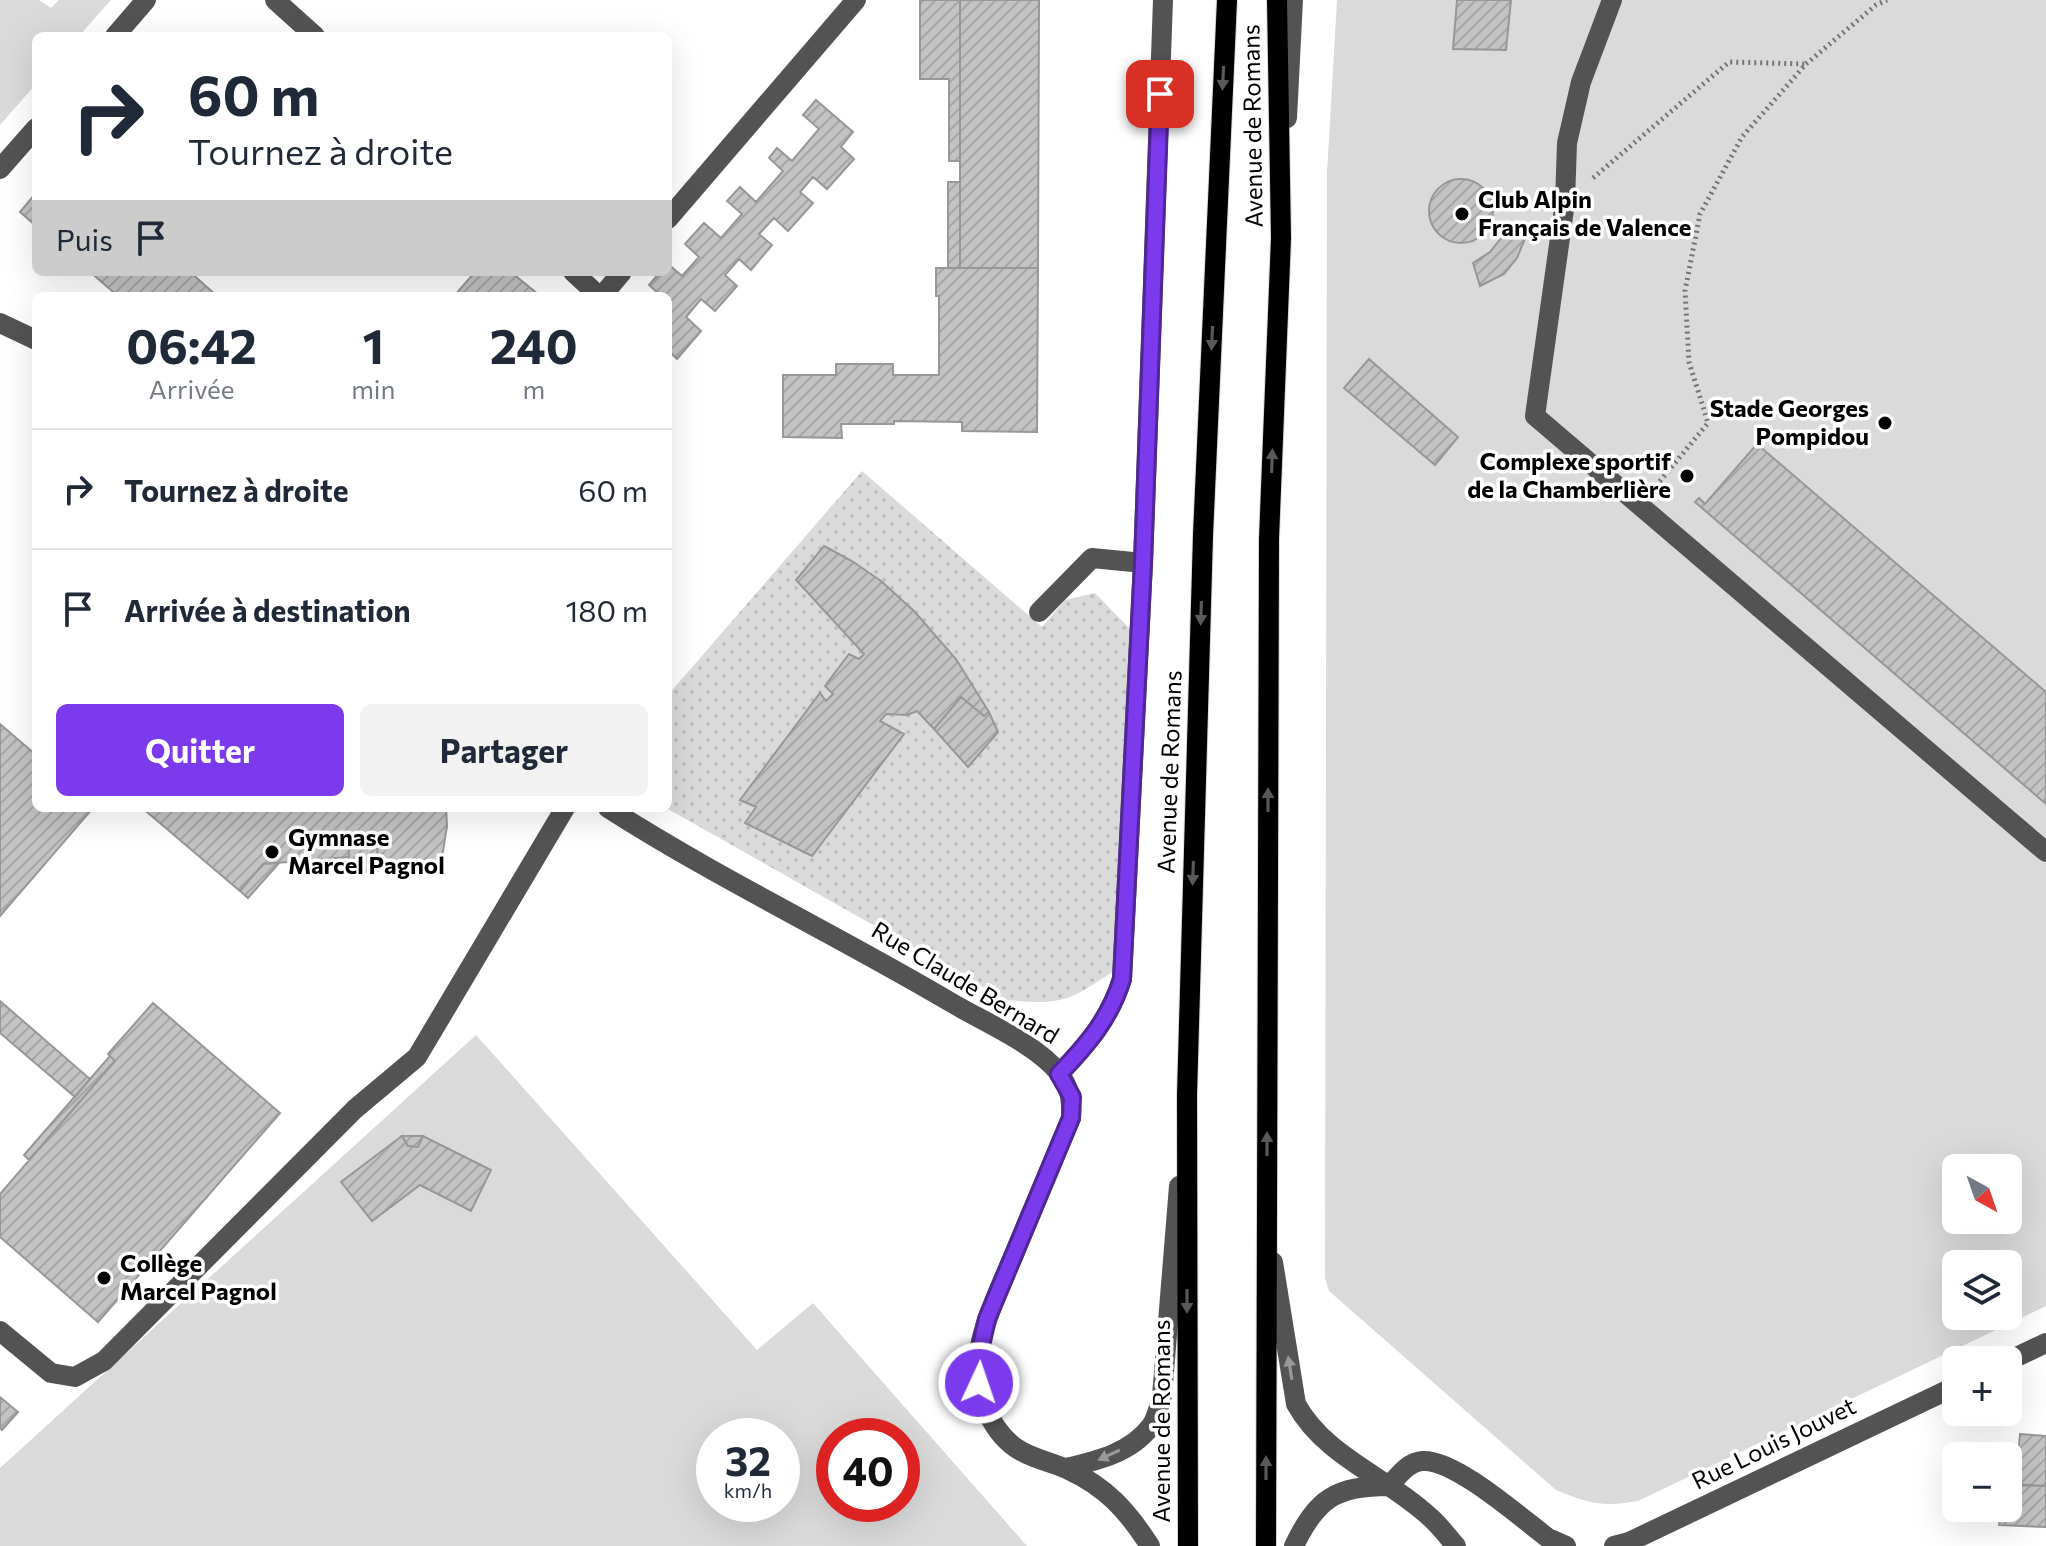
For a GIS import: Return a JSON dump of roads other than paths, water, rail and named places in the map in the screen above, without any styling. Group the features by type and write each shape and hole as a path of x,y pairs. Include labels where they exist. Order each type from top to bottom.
{"main road":[{"name":"Avenue de Romans","path":"1188,1546 1187,1095 1203,535 1227,0"},
{"name":"Avenue de Romans","path":"1266,1546 1269,539 1281,238 1277,0"}],"street":[{"path":"118,32 146,0"},
{"path":"275,0 311,32"},
{"path":"672,214 856,0"},
{"path":"1059,1074 1100,1029 1114,1005 1122,979 1143,563 1163,0"},
{"path":"1281,238 1293,0"},
{"path":"1612,0 1581,82 1567,143 1565,202 1535,416 2046,852"},
{"path":"0,169 32,133"},
{"path":"578,276 596,292"},
{"path":"604,292 618,276"},
{"path":"0,323 32,338"},
{"path":"1039,612 1092,558 1143,563"},
{"path":"0,1331 51,1373 75,1377 104,1361 355,1109 417,1057 563,812"},
{"name":"Rue Claude Bernard","path":"614,812 657,839 863,951 1030,1049 1059,1074 1072,1097 1071,1118 987,1319 978,1359 984,1405 995,1428 1013,1446 1032,1458 1066,1468 1102,1490 1130,1514 1150,1546"},
{"path":"1066,1468 1104,1459 1129,1445 1152,1425 1162,1396 1187,1095"},
{"path":"1266,1222 1296,1404 1304,1418 1344,1455 1431,1517 1456,1546"},
{"path":"2022,1354 2046,1343"},
{"name":"Rue Louis Jouvet","path":"1614,1546 1629,1542 1942,1393"},
{"path":"1294,1546 1302,1530 1326,1500 1345,1489 1389,1486 1403,1470 1419,1461 1436,1461 1455,1469 1548,1538 1566,1546"}],"place":[{"name":"Club Alpin Français de Valence","path":"1462,214"},
{"name":"Stade Georges Pompidou","path":"1885,423"},
{"name":"Complexe sportif de la Chamberlière","path":"1687,476"},
{"name":"Gymnase Marcel Pagnol","path":"272,852"},
{"name":"Collège Marcel Pagnol","path":"104,1278"}]}
